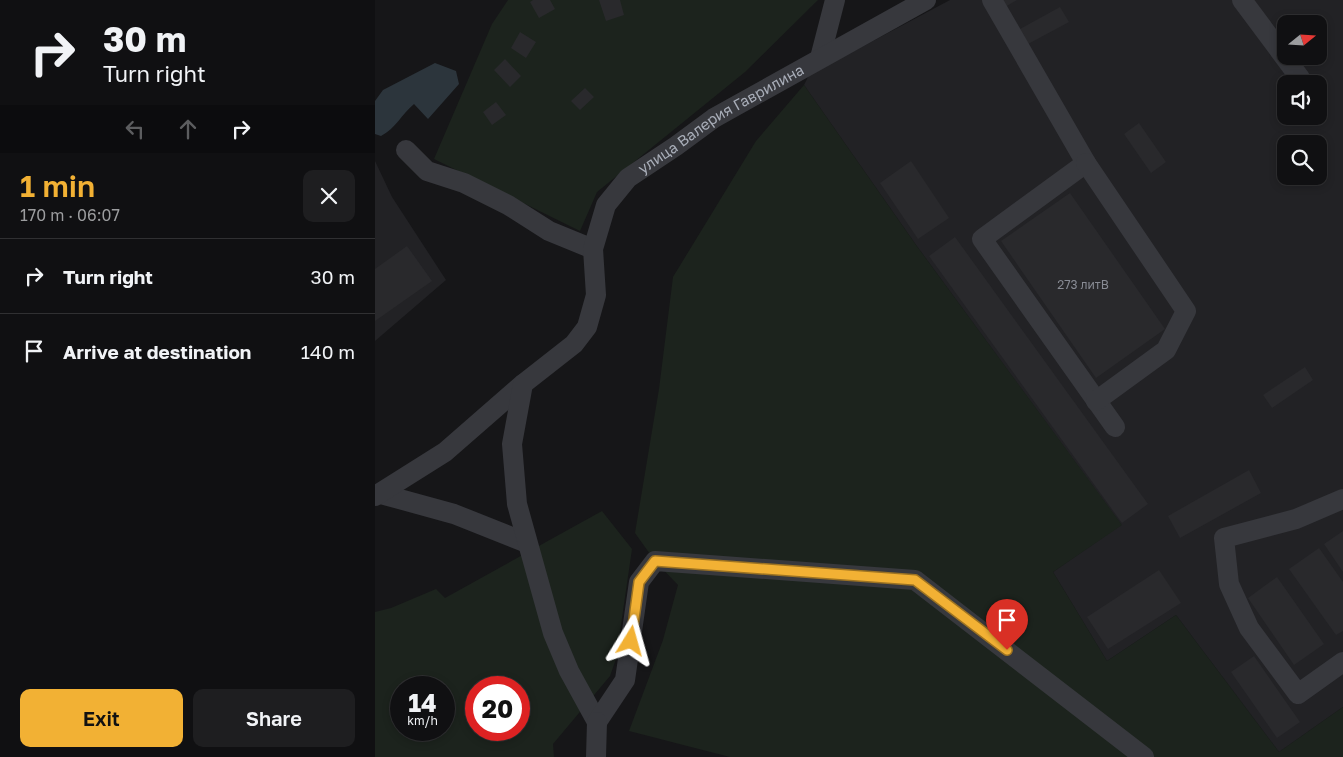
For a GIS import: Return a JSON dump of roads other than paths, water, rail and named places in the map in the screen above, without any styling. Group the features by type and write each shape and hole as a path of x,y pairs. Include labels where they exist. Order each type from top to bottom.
{"street":[{"path":"820,58 835,0"},
{"name":"улица Валерия Гаврилина","path":"378,495 445,452 523,384 574,344 587,327 596,294 593,249 607,205 628,178 714,118 926,0"},
{"path":"992,0 1086,163 1186,311 1166,350 1097,401"},
{"path":"1242,0 1298,75"},
{"path":"406,150 427,171 464,184 508,205 549,231 593,249"},
{"path":"1086,163 982,239 1115,427"},
{"path":"523,384 512,444 517,504 553,633 597,722 596,757"},
{"path":"378,495 454,514 527,544"},
{"path":"1343,499 1296,519 1224,538 1229,584 1249,628 1298,694 1343,662"},
{"path":"597,722 625,680 639,582 655,561 915,580 1143,757"}]}
